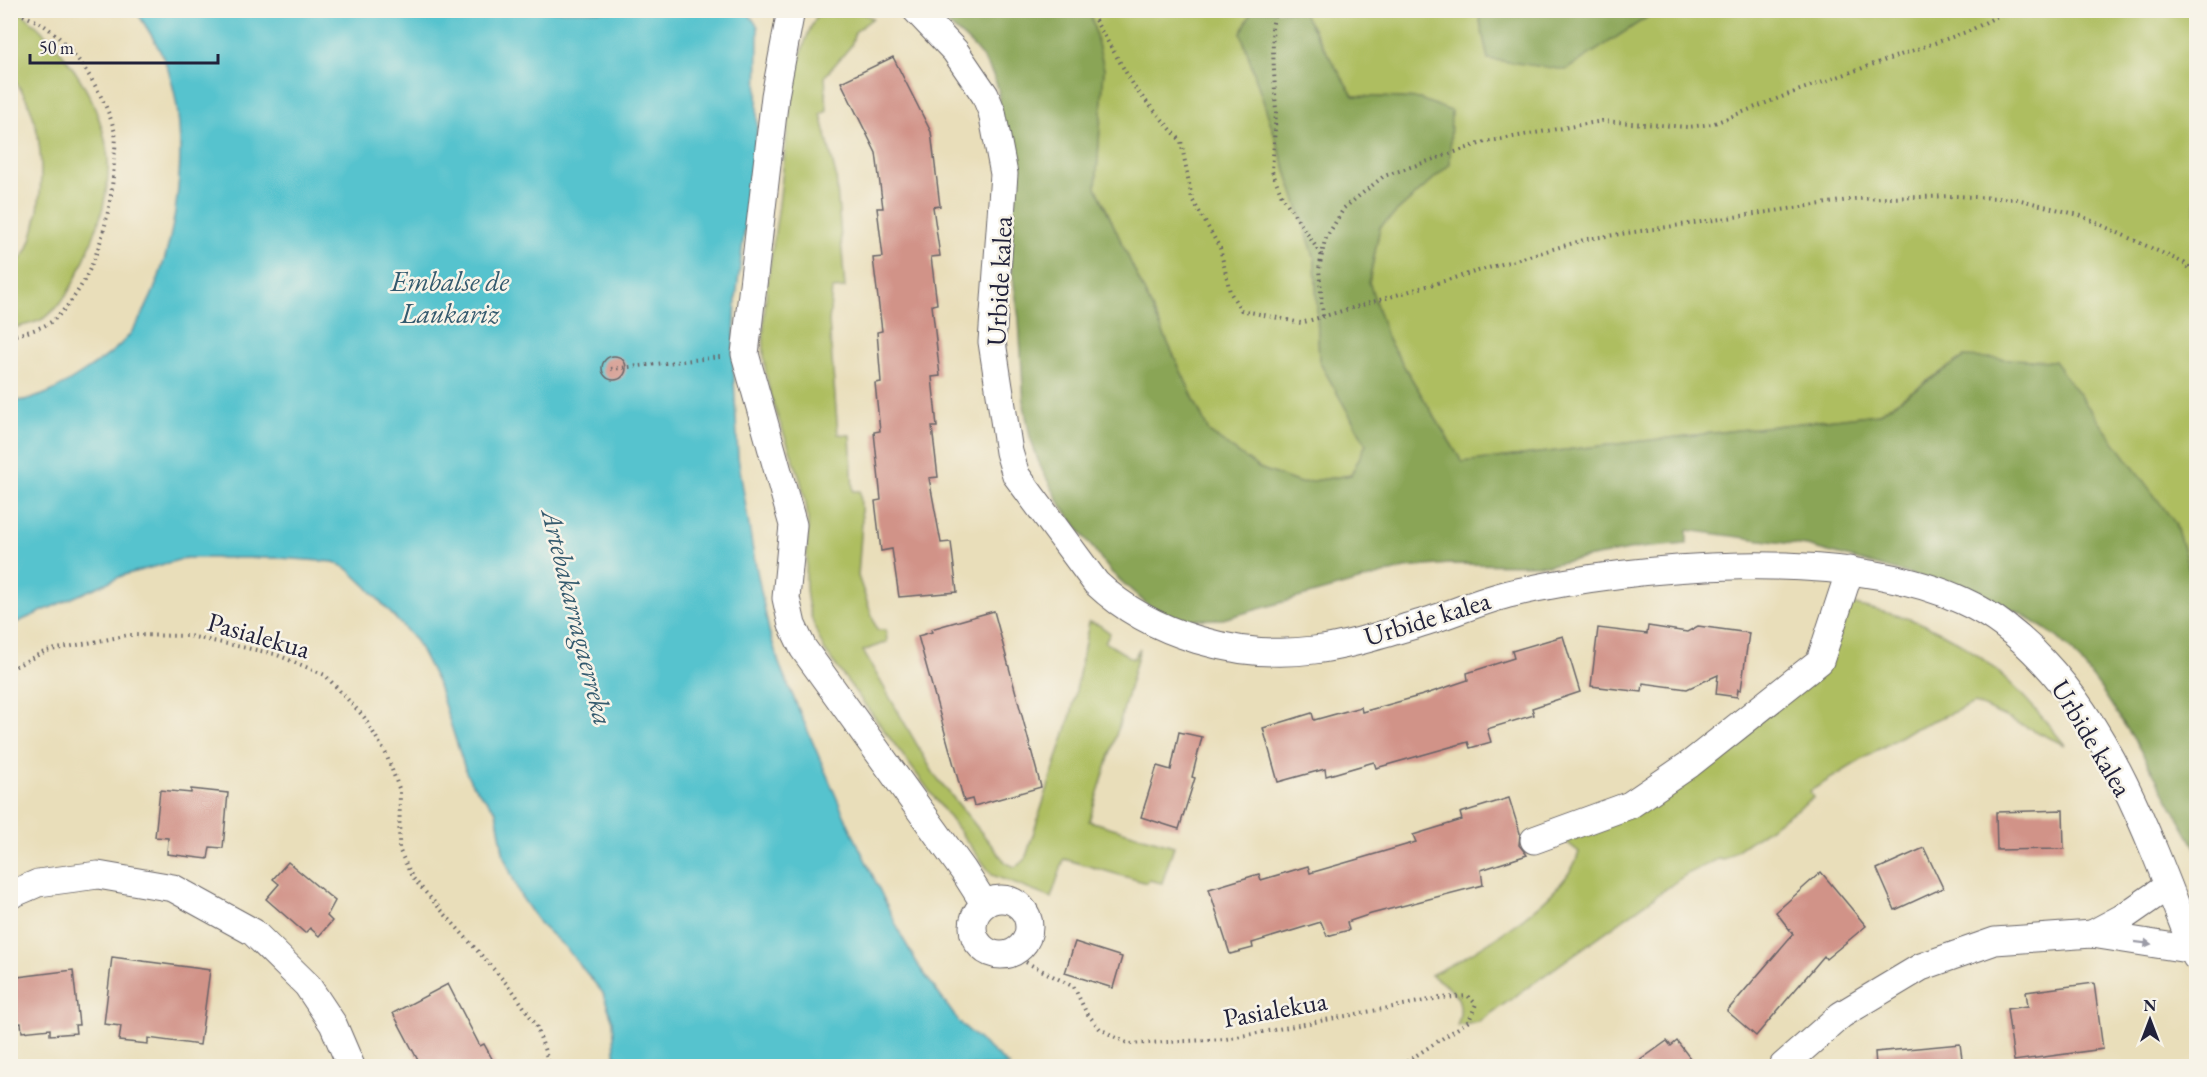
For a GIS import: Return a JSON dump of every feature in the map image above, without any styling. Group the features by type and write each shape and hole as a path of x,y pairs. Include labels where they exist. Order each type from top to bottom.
{"street":[{"path":"791,10 775,96 745,354 793,525 786,598 792,625 802,648 963,870 984,903"},
{"name":"Urbide kalea","path":"916,10 955,51 985,95 992,112 1004,174 992,342 1010,452 1016,474 1096,583 1110,597 1134,612 1204,643 1241,649 1313,650 1419,624 1511,593 1638,572 1767,566 1850,570 1909,583 1963,601 2006,627 2043,661 2075,700 2102,744 2140,820 2195,953"},
{"path":"1534,840 1630,805 1699,758 1820,661 1850,570"},
{"path":"10,895 38,883 98,875 173,888 253,933 307,984 333,1024 351,1066"},
{"path":"2092,934 2122,918 2168,886"},
{"path":"996,898 1006,898 1026,912 1029,922 1028,936 1019,949 1010,954 991,953 976,941 973,922 984,903 996,898"},
{"path":"1783,1066 1841,1015 1921,967 1995,941 2092,934 2195,953"}],"path":[{"path":"10,336 25,333 56,319 80,287 104,231 113,186 115,134 97,90 82,64 43,25 13,10"},
{"path":"1089,10 1137,91 1181,141 1192,199 1220,248 1230,292 1241,310 1301,322 1587,239 1855,199 1955,196 2017,199 2079,215 2184,263 2196,275"},
{"path":"1275,10 1272,29 1276,113 1272,171 1282,196 1322,257"},
{"path":"1323,316 1320,269 1325,240 1344,208 1384,176 1485,142 1602,122 1688,127 1712,124 1797,91 1969,31 2009,10"},
{"path":"611,369 745,354"},
{"name":"Pasialekua","path":"10,669 46,651 130,635 177,635 275,654 325,675 364,717 386,754 400,791 399,849 412,877 513,991 536,1025 550,1066"},
{"name":"Pasialekua","path":"1010,954 1074,987 1086,1012 1100,1029 1129,1044 1226,1039 1440,998 1468,996 1476,1004 1469,1021 1400,1066"}],"green space":[{"path":"18,10 49,38 76,72 86,90 102,130 107,150 108,176 100,216 75,281 57,308 49,315 41,320 11,329 11,269 28,248 39,206 41,183 38,135 32,113 23,93 11,77 11,11"},
{"path":"1478,10 1657,11 1566,70 1488,59"},
{"path":"820,11 856,11 873,18 855,32 851,46 825,76 827,111 821,114 836,176 845,288 832,289 829,322 838,434 850,435 853,491 860,491 862,522 858,576 877,630 886,630 887,642 863,651 934,774 1006,863 1015,867 1025,860 1072,711 1089,622 1099,625 1110,633 1105,642 1133,659 1140,648 1118,729 1089,821 1174,846 1162,883 1149,880 1147,883 1064,859 1051,898 992,875 825,651 815,628 806,587 807,510 798,473 768,385 764,326 767,286 791,104 802,52 810,29"},
{"path":"931,11 1090,11 1104,69 1096,187 1209,432 1259,468 1300,483 1351,475 1366,444 1319,361 1315,259 1241,33 1252,11 1302,11 1353,96 1420,99 1451,111 1450,164 1380,227 1369,282 1388,340 1462,462 1878,414 1964,357 2054,361 2175,523 2196,591 2196,849 2135,741 2101,689 2074,653 2057,637 2022,614 1967,590 1807,546 1687,530 1687,544 1640,548 1548,565 1449,564 1405,568 1223,619 1179,620 1150,607 1111,572 1062,507 1040,466 1030,437 1024,405 1019,319 1008,244 998,88 993,75 979,53"},
{"path":"1090,11 1252,11 1241,33 1315,259 1319,361 1366,444 1351,475 1300,483 1259,468 1209,432 1096,187 1104,69"},
{"path":"1302,11 1478,11 1488,59 1648,16 1657,11 2196,11 2196,591 2175,523 1964,357 1878,414 1462,462 1388,340 1369,282 1380,227 1450,164 1420,99 1353,96"},
{"path":"1852,604 1922,624 1971,650 2021,694 2065,745 1975,703 1911,730 1810,791 1813,798 1723,860 1718,859 1687,874 1479,1022 1457,1026 1460,1008 1456,995 1431,975 1493,939 1538,906 1557,888 1571,870 1579,852 1564,840 1744,738"}],"water":[{"name":"Embalse de Laukariz","path":"136,11 747,11 758,27 757,131 736,298 733,359 738,457 769,631 780,666 844,815 902,937 920,968 959,1022 1009,1066 616,1066 613,1022 603,993 565,947 540,924 520,895 504,857 496,811 472,784 466,772 437,682 416,641 367,587 348,569 334,562 280,558 186,558 124,575 11,625 11,401 31,399 59,388 120,345 130,334 146,308 168,245 179,175 180,140 177,108 165,61"}],"building":[{"path":"893,57 931,132 940,206 933,207 940,256 931,257 937,304 932,305 940,376 932,377 937,427 932,427 938,477 929,478 941,543 951,542 957,592 899,597 892,549 881,551 875,501 881,500 874,432 880,431 875,383 881,382 877,332 882,331 873,258 883,257 877,208 883,208 876,153 841,82"},
{"path":"614,356 623,359 626,368 623,377 614,380 605,377 602,368 605,359"},
{"path":"994,611 1041,787 974,806 972,799 964,801 918,636 932,632 931,629"},
{"path":"1648,626 1687,632 1698,626 1749,633 1741,690 1738,689 1737,697 1716,694 1718,675 1687,689 1643,683 1642,692 1591,686 1598,628 1647,634"},
{"path":"1563,636 1580,692 1532,708 1534,715 1487,729 1491,742 1470,748 1468,742 1376,768 1374,762 1326,776 1325,769 1278,782 1263,728 1312,713 1314,720 1361,707 1362,712 1423,695 1468,680 1467,673 1514,658 1512,651"},
{"path":"1179,732 1202,737 1192,777 1195,778 1179,829 1141,817 1157,766 1171,770"},
{"path":"191,789 228,793 223,848 210,847 208,859 167,854 168,838 155,837 160,790 191,793"},
{"path":"1509,798 1520,833 1519,845 1527,855 1481,870 1483,885 1371,914 1347,922 1349,930 1327,936 1321,922 1252,943 1253,948 1230,954 1209,889 1259,874 1261,880 1308,866 1310,873 1416,842 1413,835 1462,820 1460,813"},
{"path":"2063,810 2064,849 1997,850 1996,812"},
{"path":"1924,848 1943,888 1895,910 1877,869"},
{"path":"288,862 335,901 327,916 332,921 319,936 310,928 305,933 266,899 279,884 273,879"},
{"path":"1821,872 1866,926 1826,959 1824,956 1756,1036 1727,1011 1793,934 1776,912"},
{"path":"1075,942 1122,957 1113,988 1065,973"},
{"path":"112,957 210,970 200,1045 148,1038 148,1044 119,1041 121,1026 104,1024"},
{"path":"73,970 79,1025 75,1025 76,1033 50,1035 50,1029 22,1032 21,1023 10,1024 10,978"},
{"path":"2094,983 2103,1049 2014,1061 2007,1009 2028,1006 2026,992"},
{"path":"448,984 480,1046 484,1044 496,1066 421,1066 393,1013"},
{"path":"1667,1041 1671,1046 1677,1041 1696,1066 1632,1066"},
{"path":"1960,1044 1963,1066 1876,1066 1875,1052"}],"water label":[{"name":"Artebakarragaerreka","path":"578,617"}]}
